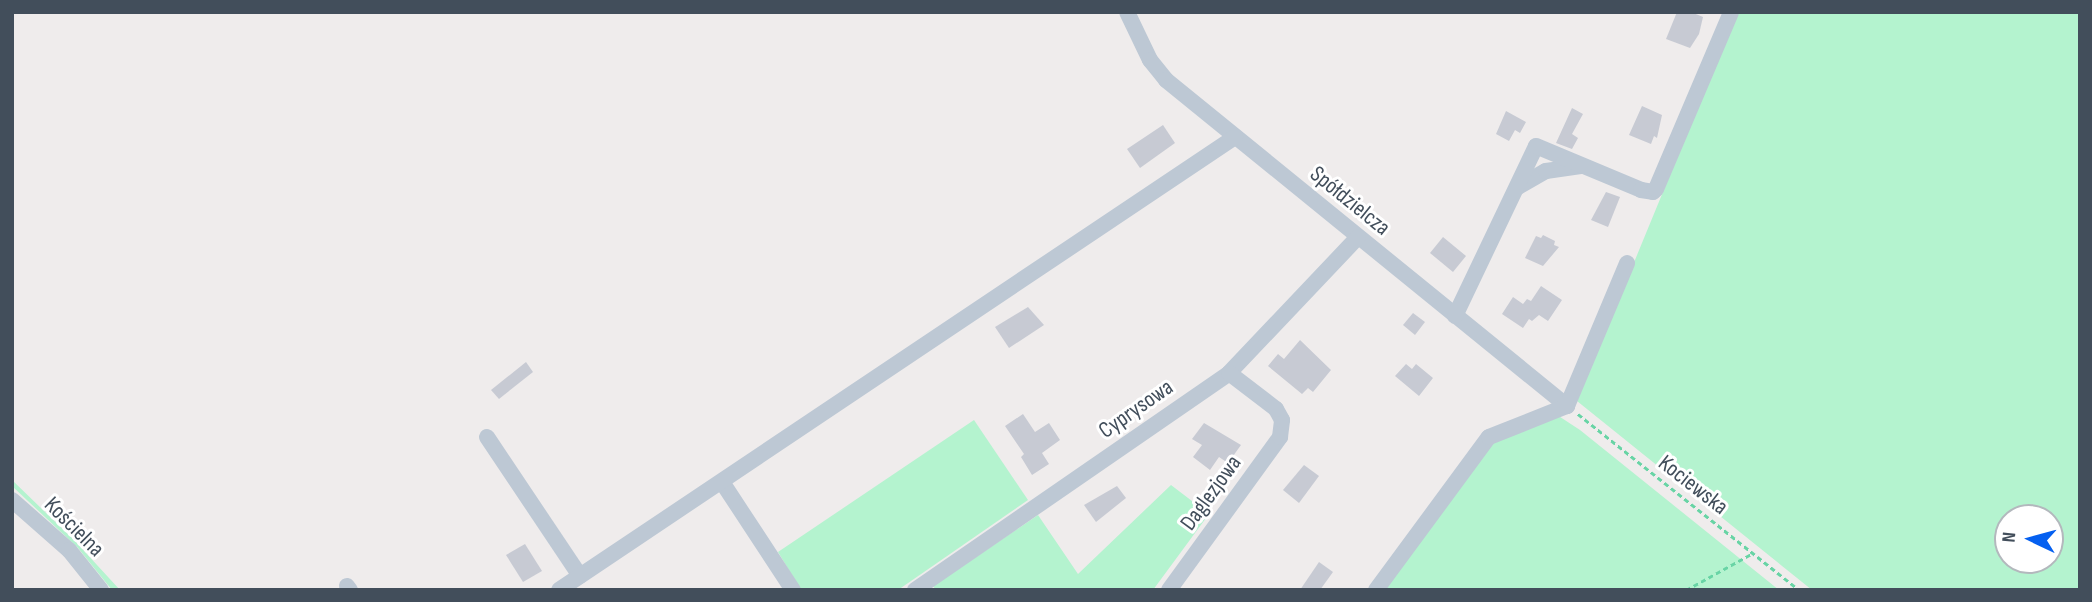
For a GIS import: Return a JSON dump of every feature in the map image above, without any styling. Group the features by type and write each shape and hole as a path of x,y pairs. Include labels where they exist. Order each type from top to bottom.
{"street":[{"name":"Spółdzielcza","path":"1127,12 1157,69 1235,137 1567,406"},
{"path":"1455,316 1536,146 1641,190 1653,192 1656,189 1731,12"},
{"path":"559,590 1235,137"},
{"path":"1518,187 1546,171 1586,166"},
{"name":"Cyprysowa","path":"915,590 1229,373 1358,237"},
{"path":"1376,590 1489,438 1567,406 1627,262"},
{"name":"Daglezjowa","path":"1169,590 1280,437 1282,420 1266,400 1229,373"},
{"path":"487,437 580,576"},
{"path":"722,482 793,590"},
{"name":"Kościelna","path":"12,500 69,550 101,590"}],"path":[{"name":"Kociewska","path":"1567,406 1799,590"},
{"path":"1686,590 1753,553"}],"green space":[{"path":"1737,12 2080,12 2080,590 1812,590 1577,401"},
{"path":"1551,411 1580,430 1779,590 1384,590 1489,438"},
{"path":"974,420 1028,500 898,590 801,590 778,552"},
{"path":"12,480 74,540 120,590 112,590 78,548 12,486"},
{"path":"1171,485 1209,514 1153,590 936,590 933,586 1038,515 1078,574"}],"building":[{"path":"1677,12 1691,12 1703,17 1699,34 1690,48 1666,39"},
{"path":"1642,106 1662,115 1657,138 1654,136 1651,144 1629,135"},
{"path":"1572,108 1583,114 1572,134 1578,138 1572,149 1556,143"},
{"path":"1506,111 1526,122 1520,133 1515,130 1509,141 1496,134"},
{"path":"1163,125 1175,143 1140,168 1127,149"},
{"path":"1606,192 1620,197 1608,227 1591,220"},
{"path":"1543,235 1555,241 1554,245 1559,247 1543,266 1525,258 1536,236 1541,238"},
{"path":"1443,237 1466,256 1453,272 1430,253"},
{"path":"1541,286 1562,300 1548,321 1539,315 1532,321 1529,319 1523,328 1502,314 1513,297 1523,304 1527,299 1531,301"},
{"path":"1028,307 1044,325 1009,348 995,327"},
{"path":"1413,313 1425,322 1415,335 1403,325"},
{"path":"1300,340 1331,370 1313,392 1308,388 1302,394 1268,366 1278,354 1284,359"},
{"path":"526,362 533,372 499,399 491,390"},
{"path":"1406,364 1412,369 1416,364 1433,378 1419,396 1395,376"},
{"path":"1023,414 1035,432 1049,423 1060,440 1042,453 1049,464 1032,475 1021,457 1024,454 1005,426"},
{"path":"1204,423 1241,445 1228,463 1219,457 1210,470 1193,457 1202,445 1192,439"},
{"path":"1304,465 1319,476 1299,503 1283,490"},
{"path":"1117,486 1126,498 1096,522 1084,505"},
{"path":"525,544 542,571 523,582 506,555"},
{"path":"1319,562 1333,572 1320,590 1300,590"}]}
